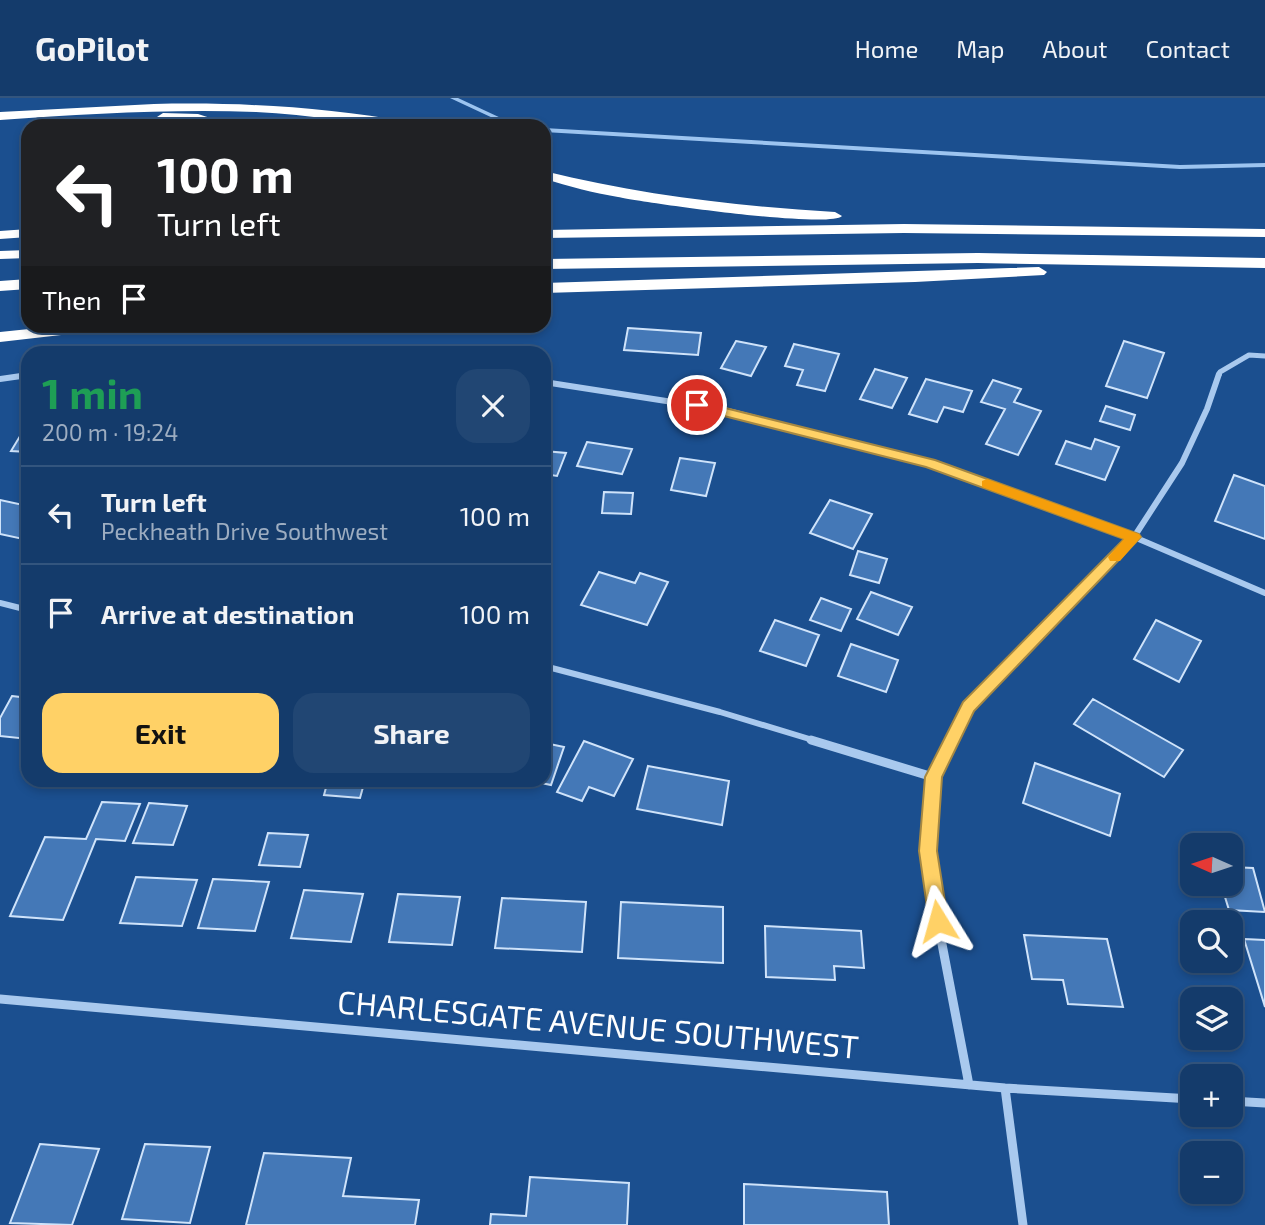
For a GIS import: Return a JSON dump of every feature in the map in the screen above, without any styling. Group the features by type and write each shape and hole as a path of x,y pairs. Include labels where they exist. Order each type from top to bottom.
{"highway":[{"path":"0,116 187,103 244,102 344,110 381,119"},
{"path":"138,119 202,119"},
{"path":"0,128 21,127"},
{"path":"551,177 615,193 696,206 1029,229"},
{"path":"551,233 728,229 1029,229 1265,233"},
{"path":"0,235 21,234"},
{"path":"0,255 21,254"},
{"path":"551,264 965,258 1265,263"},
{"path":"551,288 716,280 975,276 1200,262"},
{"path":"0,286 21,284"},
{"path":"0,337 35,333"}],"street":[{"path":"969,1085 942,944 928,851 933,777 968,706 1134,537 1182,463 1207,409 1220,372 1249,355 1265,356"},
{"path":"0,379 21,376"},
{"path":"551,383 724,410 930,463 1134,537 1265,593"},
{"path":"0,603 21,608"},
{"path":"551,668 720,712 933,777"},
{"name":"CHARLESGATE AVENUE SOUTHWEST","path":"0,999 969,1085 1180,1097"},
{"path":"1005,1088 1023,1225"},
{"path":"1243,1102 1265,1103"}],"building":[{"path":"628,328 701,333 698,355 624,350"},
{"path":"736,341 766,347 751,376 721,368"},
{"path":"1124,341 1164,353 1147,398 1106,386"},
{"path":"794,344 839,354 825,391 797,385 803,370 785,366"},
{"path":"875,369 907,378 892,408 860,399"},
{"path":"926,379 972,391 963,412 944,407 937,422 909,414"},
{"path":"993,380 1021,389 1014,402 1041,411 1018,455 986,444 1005,409 981,402"},
{"path":"1106,406 1135,415 1130,430 1100,421"},
{"path":"21,435 21,452 11,451"},
{"path":"1095,439 1119,447 1105,480 1056,464 1066,441 1091,449"},
{"path":"587,442 632,449 622,474 577,466"},
{"path":"551,452 566,453 557,476 551,475"},
{"path":"680,458 715,463 706,496 671,490"},
{"path":"1234,475 1265,486 1265,539 1215,521"},
{"path":"604,492 633,493 631,514 602,513"},
{"path":"0,500 21,504 21,539 0,534"},
{"path":"830,500 872,514 853,549 810,533"},
{"path":"858,551 887,559 879,583 850,575"},
{"path":"599,572 635,583 640,573 668,582 647,625 581,605"},
{"path":"871,592 912,607 898,635 857,619"},
{"path":"821,598 851,609 841,631 810,620"},
{"path":"775,620 819,635 806,666 760,651"},
{"path":"1156,620 1201,641 1179,682 1134,659"},
{"path":"851,644 898,660 886,692 838,676"},
{"path":"12,696 21,697 21,738 0,736 0,718"},
{"path":"1093,699 1183,750 1164,777 1074,724"},
{"path":"584,741 633,759 614,796 589,787 582,801 557,792"},
{"path":"551,744 564,747 551,785"},
{"path":"1035,763 1120,794 1110,836 1023,803"},
{"path":"648,766 729,781 722,825 637,809"},
{"path":"326,787 363,787 360,798 324,795"},
{"path":"102,802 140,804 125,841 96,839 63,920 10,916 45,837 86,839"},
{"path":"149,803 187,806 173,845 133,843"},
{"path":"268,833 308,835 300,867 259,865"},
{"path":"1243,868 1253,868 1265,912 1229,910 1225,896 1243,896"},
{"path":"136,877 197,880 182,926 120,923"},
{"path":"213,879 269,882 255,931 198,928"},
{"path":"304,890 363,894 351,942 291,938"},
{"path":"398,894 460,897 452,945 389,942"},
{"path":"502,898 586,902 582,952 495,948"},
{"path":"621,902 723,907 723,963 618,958"},
{"path":"765,926 861,931 864,968 834,966 835,980 766,977"},
{"path":"1024,935 1107,939 1123,1007 1068,1004 1063,980 1032,979"},
{"path":"1244,939 1265,940 1265,1007"},
{"path":"40,1144 99,1149 72,1225 10,1223"},
{"path":"145,1144 210,1147 190,1223 122,1219"},
{"path":"264,1153 351,1158 343,1196 419,1200 415,1225 246,1225"},
{"path":"530,1177 629,1183 627,1225 490,1225 491,1214 526,1216"},
{"path":"744,1184 887,1192 889,1225 744,1225"}],"waterway":[{"path":"453,98 500,119"},
{"path":"551,130 1180,167 1265,165"}],"slow traffic":[{"path":"987,484 1134,537 1115,557"}],"route":[{"path":"697,405 930,463 1134,537 968,706 933,777 928,851 938,921"}]}
